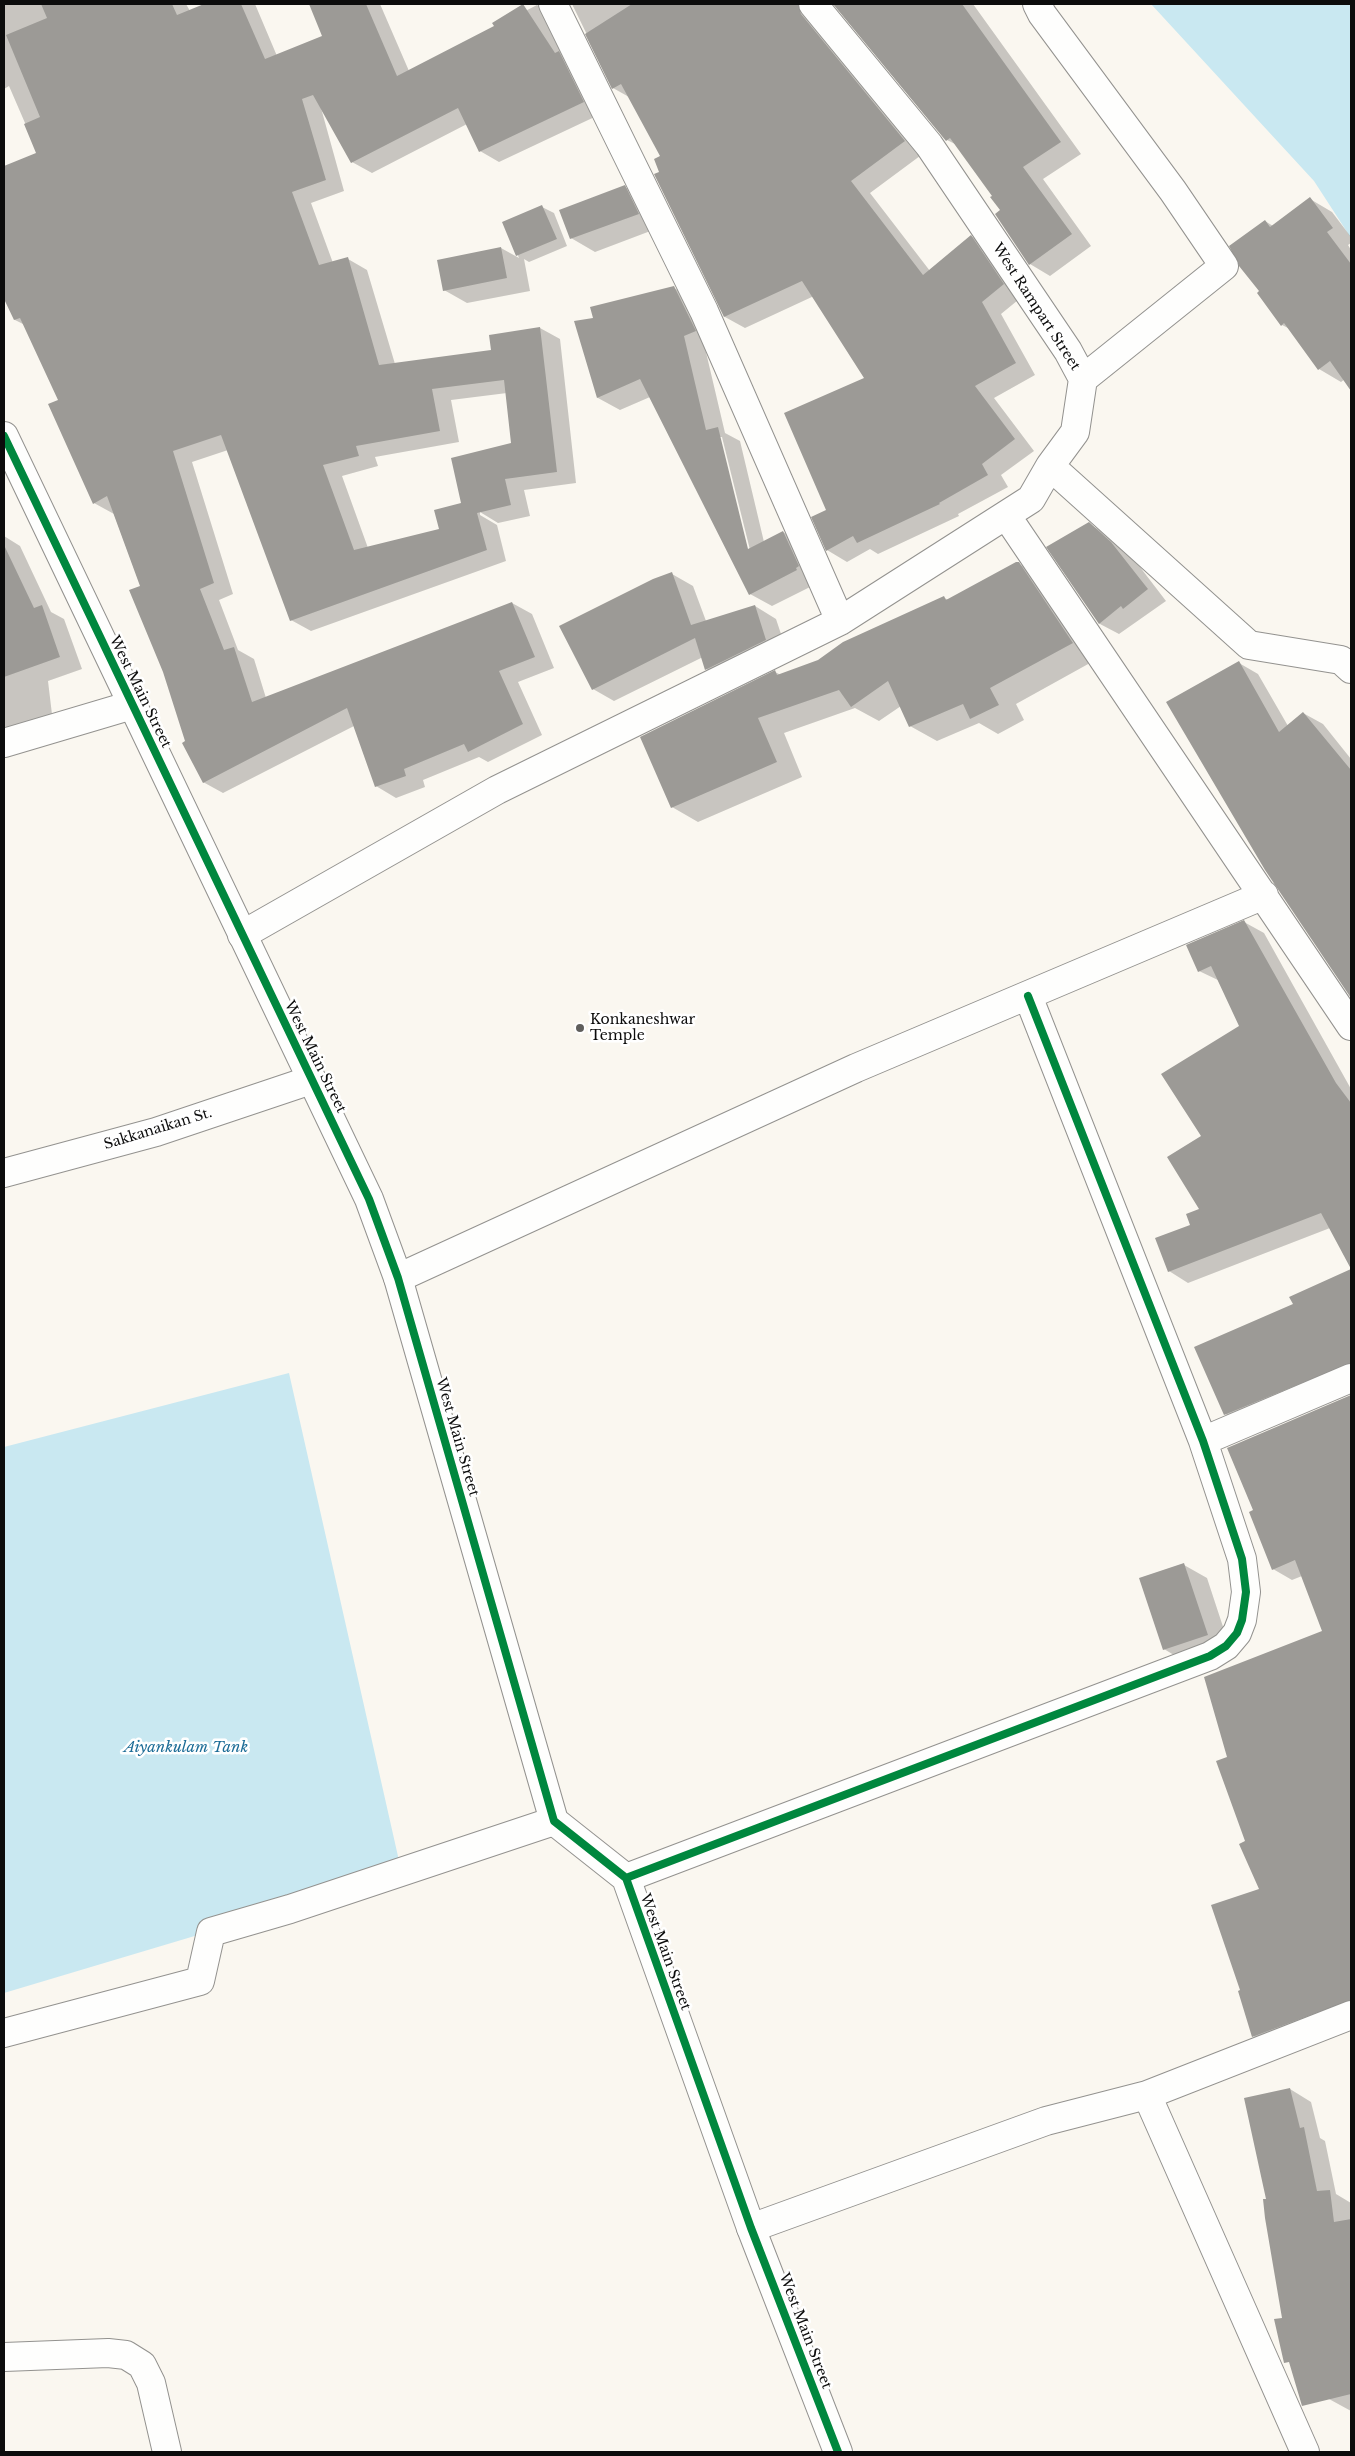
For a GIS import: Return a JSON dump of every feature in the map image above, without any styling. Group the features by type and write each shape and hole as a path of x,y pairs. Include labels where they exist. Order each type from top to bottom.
{"street":[{"path":"553,4 704,311 840,621"},
{"name":"West Rampart Street","path":"242,935 497,790 840,621 1032,499 1050,466 1075,432 1083,379 1068,351 929,144 813,4"},
{"path":"1037,4 1042,14 1173,191 1224,266 1083,379"},
{"name":"West Main Street","path":"4,436 369,1199 398,1278 554,1821"},
{"path":"1050,466 1249,645 1341,660 1351,669"},
{"path":"1006,515 1351,1026"},
{"path":"4,743 132,705"},
{"path":"398,1278 856,1068 1264,895"},
{"path":"4,2034 200,1981 211,1932 290,1909 554,1821 626,1878 1210,1656 1226,1646 1237,1633 1242,1620 1246,1592 1239,1548 1202,1441 1028,996"},
{"name":"Sakkanaikan St.","path":"4,1173 156,1132 311,1080"},
{"path":"1202,1441 1351,1378"},
{"name":"West Main Street","path":"626,1878 751,2228 838,2452"},
{"path":"751,2228 1046,2121 1147,2095 1351,2016"},
{"path":"1147,2095 1305,2452"},
{"path":"4,2358 108,2353 126,2355 142,2365 151,2383 167,2452"}],"water":[{"path":"1151,4 1351,4 1351,238 1314,181"},
{"name":"Aiyankulam Tank","path":"289,1373 402,1874 4,1993 4,1447"}],"building":[{"path":"41,4 172,4 177,15 204,4 241,4 265,59 322,36 309,4 366,4 397,76 494,26 492,23 523,4 555,53 559,51 584,102 479,152 458,108 351,163 313,95 302,99 326,180 292,192 319,265 348,257 379,365 491,350 489,335 540,327 557,472 505,479 511,505 477,513 487,550 290,621 221,435 173,451 214,583 200,589 224,650 234,647 252,702 512,602 535,657 499,671 523,724 468,752 464,744 404,769 406,776 375,787 347,708 203,783 182,743 185,741 163,672 129,590 140,586 107,496 93,504 48,404 58,400 20,318 14,320 4,299 4,166 36,153 24,124 40,117 6,35 47,18","holes":["504,380 511,443 451,458 461,503 434,510 439,529 354,550 323,465 359,456 356,446 440,431 432,389"]},
{"path":"632,4 798,4 801,14 905,141 851,181 923,275 971,235 1004,284 982,302 1016,363 975,386 1015,439 982,464 988,475 940,504 857,543 853,536 826,551 811,517 826,510 784,413 864,378 802,281 724,317 654,174 659,172 654,159 660,156 621,84 612,89 585,34"},
{"path":"833,4 962,4 1061,142 1023,167 1072,234 1029,265 995,214 1000,210 990,197 992,196 950,138 946,141"},
{"path":"625,185 639,214 570,239 559,210"},
{"path":"1310,197 1333,228 1327,232 1351,264 1351,391 1330,361 1318,370 1284,323 1281,326 1257,293 1259,291 1239,266 1229,246 1265,220 1270,227"},
{"path":"542,205 557,239 516,256 502,222"},
{"path":"501,247 507,278 443,291 437,260"},
{"path":"674,286 696,331 684,336 706,430 718,427 748,549 783,531 799,566 796,568 797,570 749,595 640,379 597,398 574,321 593,318 590,307"},
{"path":"1089,522 1111,542 1148,589 1123,609 1121,606 1099,624 1046,547"},
{"path":"4,545 34,608 42,605 60,657 4,677"},
{"path":"1019,562 1073,643 990,688 999,705 970,719 963,704 909,727 888,681 851,707 839,690 758,718 777,762 671,808 640,737 775,670 777,675 818,660 843,642 944,596 946,600"},
{"path":"672,572 691,625 755,605 766,640 705,670 695,638 592,690 559,626 653,579"},
{"path":"1239,661 1279,732 1303,712 1351,770 1351,998 1265,870 1166,702"},
{"path":"1244,920 1336,1083 1351,1103 1351,1269 1321,1213 1168,1272 1155,1238 1190,1225 1186,1214 1199,1209 1167,1157 1201,1136 1161,1074 1239,1026 1211,966 1198,972 1186,945"},
{"path":"1351,1269 1351,1363 1224,1415 1194,1347 1293,1304 1289,1297"},
{"path":"1351,1395 1351,2000 1252,2037 1238,1991 1240,1990 1211,1905 1259,1889 1239,1844 1245,1841 1216,1761 1227,1757 1204,1677 1322,1631 1295,1560 1272,1570 1249,1512 1253,1510 1227,1448"},
{"path":"1184,1563 1208,1635 1163,1650 1139,1578"},
{"path":"1290,2088 1300,2128 1304,2127 1317,2191 1330,2190 1334,2222 1351,2219 1351,2394 1302,2406 1289,2362 1284,2363 1274,2319 1282,2318 1265,2218 1263,2199 1266,2199 1244,2098"}],"cycle path":[{"path":"4,436 369,1199 398,1278 554,1821 626,1878 751,2228 838,2452"},
{"path":"626,1878 1210,1656 1226,1646 1237,1633 1242,1620 1246,1592 1242,1559 1203,1441 1028,996"}],"place":[{"name":"Konkaneshwar Temple","path":"580,1028"}]}
